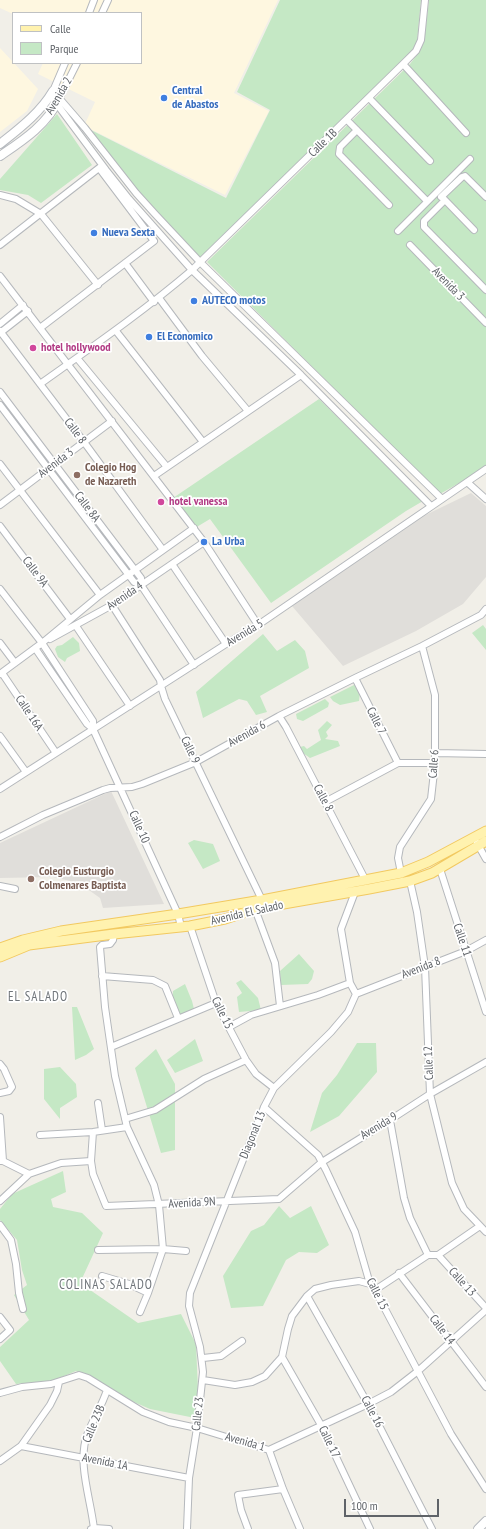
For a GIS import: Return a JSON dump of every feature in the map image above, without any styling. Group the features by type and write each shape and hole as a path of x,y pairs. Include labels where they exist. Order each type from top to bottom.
{"main road":[{"name":"Avenida El Salado","path":"0,957 29,945 185,927 225,918 255,909 356,892 410,881 440,869 480,841 486,831"},
{"name":"Avenida El Salado","path":"0,948 23,940 61,931 178,914 366,881 401,873 480,841"}],"street":[{"path":"88,12 94,0"},
{"path":"102,12 108,0"},
{"name":"Calle 1B","path":"40,384 116,331 157,300 192,270 347,120 416,51 421,40 425,0"},
{"name":"Avenida 2","path":"0,144 31,119 52,93 66,64"},
{"name":"Avenida 2","path":"0,156 40,125 58,101 76,64"},
{"path":"403,64 466,133"},
{"path":"52,93 106,170 129,199 192,270 301,375 431,506"},
{"path":"369,98 430,161"},
{"path":"58,101 85,128 136,193 200,262 442,499"},
{"path":"347,120 427,201"},
{"path":"357,130 340,148 339,154 389,205"},
{"path":"398,230 470,159"},
{"path":"0,245 98,168 154,241 40,328"},
{"path":"486,197 464,176 424,221 424,227 486,290"},
{"path":"436,192 474,230"},
{"path":"0,195 16,199 41,214 98,285"},
{"name":"Avenida 3","path":"410,244 486,323"},
{"path":"125,264 157,300 248,411"},
{"path":"0,276 194,528 258,626"},
{"path":"0,324 23,305"},
{"path":"0,332 28,311"},
{"path":"116,331 203,442"},
{"name":"Calle 8","path":"0,332 84,442 163,550"},
{"path":"77,358 167,467"},
{"path":"154,476 301,375"},
{"name":"Calle 8A","path":"0,392 140,578 141,586"},
{"name":"Calle 8A","path":"0,405 134,582 141,586 194,665"},
{"name":"Avenida 3","path":"0,505 112,421"},
{"path":"0,464 100,595"},
{"name":"Avenida 5","path":"0,789 226,644 258,626 486,469"},
{"path":"467,482 486,499"},
{"name":"Calle 9A","path":"0,526 70,619"},
{"name":"Avenida 4","path":"42,644 100,595 194,528"},
{"name":"Avenida 4","path":"1,673 42,644 112,605 204,542"},
{"path":"172,564 226,644"},
{"name":"Calle 10","path":"0,589 42,644 93,721 94,729 185,927"},
{"name":"Calle 9","path":"112,605 160,680 165,699 262,900"},
{"name":"Avenida 6","path":"0,837 43,815 103,790 110,788 132,787 142,784 196,762 279,716 422,646 481,615 486,609"},
{"path":"481,615 486,621"},
{"path":"76,626 130,706"},
{"path":"0,643 15,663"},
{"name":"Calle 6","path":"401,873 398,858 400,847 431,799 435,753 435,695 422,646"},
{"name":"Calle 10","path":"36,648 86,724 94,729"},
{"name":"Calle 16A","path":"1,673 56,753"},
{"name":"Calle 7","path":"355,678 398,763"},
{"name":"Calle 8","path":"279,716 366,881"},
{"path":"0,736 26,772"},
{"path":"435,753 486,754"},
{"path":"325,802 398,763 434,763"},
{"path":"480,841 486,859"},
{"name":"Calle 11","path":"440,869 455,920 486,1012"},
{"name":"Calle 12","path":"410,881 417,912 425,967 430,1094 452,1183 464,1209 486,1232"},
{"path":"0,886 15,889"},
{"path":"356,892 341,929 350,983 356,994"},
{"path":"255,909 275,962 280,1006"},
{"name":"Calle 15","path":"185,927 216,1003 246,1060 256,1074 274,1088"},
{"path":"114,934 113,940 110,944 102,944 100,947 105,1007 115,1076 127,1127 154,1185 164,1249 140,1312"},
{"name":"Avenida 8","path":"356,994 466,951 486,940"},
{"path":"102,976 153,980 160,983 165,986 178,1018"},
{"path":"228,1027 251,1015 318,995 350,983"},
{"name":"Diagonal 13","path":"189,1300 190,1293 226,1201 264,1107 274,1088 331,1032 348,1012 356,994"},
{"path":"111,1047 216,1003"},
{"path":"125,1119 155,1110 204,1079 246,1060"},
{"name":"Avenida 9","path":"279,1199 322,1162 430,1094 486,1062"},
{"path":"0,1064 4,1069 12,1087 9,1091 0,1093"},
{"path":"98,1103 102,1130"},
{"name":"Calle 15","path":"264,1107 318,1155 355,1232 370,1284 375,1290 451,1434 486,1489"},
{"path":"0,1117 1,1161 29,1174"},
{"path":"390,1120 404,1198 410,1218 428,1255"},
{"path":"40,1135 93,1132 127,1127"},
{"path":"0,1201 29,1174 61,1163 91,1161 93,1132"},
{"name":"Avenida 9N","path":"91,1161 93,1174 106,1206 279,1199"},
{"path":"0,1224 11,1240 23,1309"},
{"path":"375,1290 428,1255 438,1255 480,1226"},
{"path":"98,1250 164,1249 186,1251"},
{"name":"Calle 13","path":"438,1255 486,1309"},
{"name":"Calle 14","path":"399,1274 486,1387"},
{"path":"102,1276 129,1284 148,1293"},
{"path":"203,1380 235,1385 252,1382 265,1376 282,1357 292,1316 307,1296 316,1289 331,1285 359,1281 370,1284"},
{"name":"Calle 16","path":"307,1296 368,1404 432,1529"},
{"name":"Calle 23","path":"187,1529 189,1478 203,1380 203,1358 189,1300"},
{"name":"Avenida 1","path":"0,1393 22,1387 59,1382 79,1375 88,1378 143,1412 169,1422 197,1428 269,1450 391,1392 418,1371 486,1309"},
{"path":"0,1317 10,1330 0,1338"},
{"path":"203,1358 221,1356 242,1341"},
{"name":"Calle 17","path":"282,1357 321,1426 370,1529"},
{"path":"0,1461 21,1446 50,1405 57,1391 59,1382"},
{"name":"Calle 23B","path":"93,1528 83,1458 87,1436 104,1402 107,1390"},
{"name":"Avenida 1A","path":"21,1446 189,1478"},
{"path":"269,1450 283,1489 300,1529"},
{"path":"248,1529 241,1510 238,1495 283,1489"},
{"path":"478,1529 486,1521"},
{"path":"93,1528 109,1529"}],"shaded area":[{"name":"Central de Abastos","path":"0,0 278,0 234,93 269,111 225,195 84,126 95,102 38,74 43,64 142,64 142,12 12,12 12,14 0,8"},
{"path":"0,48 12,61 12,64 15,64 38,89 27,111 0,132"},
{"path":"471,493 486,506 486,577 463,604 416,631 343,666 292,606 411,522"},
{"path":"111,791 164,904 103,908 100,898 79,883 53,877 0,878 0,843"}],"green space":[{"path":"280,0 421,0 417,42 413,49 372,91 200,258 147,205 91,130 226,198 270,110 237,92"},
{"path":"429,0 486,0 486,465 440,494 207,262 410,64 424,42"},
{"path":"57,114 92,165 41,203 28,195 0,190 0,179"},
{"path":"319,399 423,501 271,603 210,519 195,528 173,498"},
{"path":"483,625 486,629 486,650 472,633"},
{"path":"263,634 277,651 295,640 305,651 309,668 260,696 267,712 256,715 247,701 239,699 203,718 196,692"},
{"path":"73,637 79,643 80,651 67,658 65,662 58,657 55,649 57,646 62,645"},
{"path":"356,684 360,692 359,701 340,705 333,701 330,697"},
{"path":"325,699 329,703 328,707 303,721 297,719 296,714"},
{"path":"327,721 332,725 326,732 328,736 325,739 338,741 340,746 310,758 303,753 300,747 304,746 307,749 321,740 318,730"},
{"path":"194,840 213,844 220,861 203,869 188,843"},
{"path":"299,954 314,971 312,979 308,984 281,985 280,971"},
{"path":"241,980 258,998 261,1010 239,1012 237,997 242,993 236,983"},
{"path":"185,984 194,1009 178,1015 172,1001 173,991"},
{"path":"72,1007 77,1007 94,1049 75,1060"},
{"path":"195,1039 203,1061 175,1073 167,1060"},
{"path":"357,1043 376,1043 377,1072 339,1116 310,1132 322,1093 337,1075"},
{"path":"156,1049 175,1084 175,1150 161,1153 135,1068"},
{"path":"60,1067 76,1084 77,1097 60,1108 60,1119 44,1099 44,1069"},
{"path":"63,1171 66,1192 51,1199 53,1207 82,1213 103,1233 80,1283 138,1323 181,1314 196,1344 198,1390 195,1418 150,1409 113,1393 76,1371 52,1381 16,1384 0,1361 0,1347 29,1320 14,1295 27,1285 22,1270 17,1240 0,1220 0,1209 12,1194"},
{"path":"279,1206 290,1218 311,1206 329,1245 317,1253 299,1252 286,1260 263,1306 231,1308 223,1276 251,1231 264,1225"}],"place":[{"name":"Central de Abastos","path":"164,98"},
{"name":"Nueva Sexta","path":"94,233"},
{"name":"AUTECO motos","path":"194,301"},
{"name":"El Economico","path":"149,337"},
{"name":"hotel hollywood","path":"33,348"},
{"name":"Colegio Hog de Nazareth","path":"77,475"},
{"name":"hotel vanessa","path":"161,502"},
{"name":"La Urba","path":"204,542"},
{"name":"Colegio Eusturgio Colmenares Baptista","path":"31,879"}],"district":[{"name":"EL SALADO","path":"38,997"},
{"name":"COLINAS SALADO","path":"106,1285"}]}
